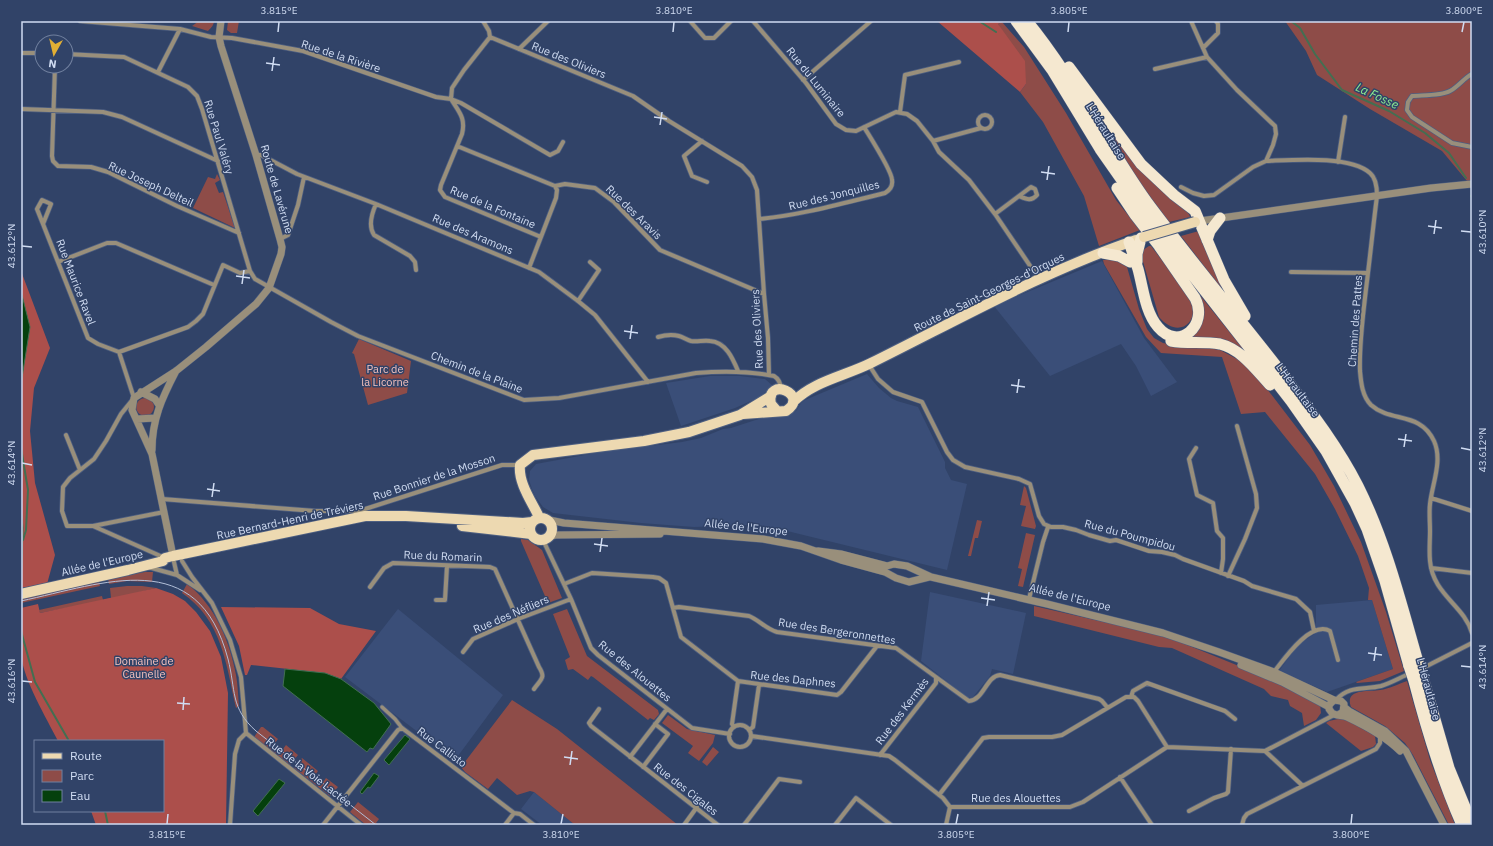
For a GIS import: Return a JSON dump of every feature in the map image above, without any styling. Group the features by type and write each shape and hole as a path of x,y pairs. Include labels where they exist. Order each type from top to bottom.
{"highway":[{"path":"1010,21 1025,39 1065,99 1114,183 1135,215 1193,293 1197,301 1199,313 1198,322 1191,332 1182,336 1171,336 1157,326 1147,305 1127,243"},
{"name":"L'Héraultaise","path":"1016,21 1056,77 1100,149 1149,220 1291,402 1326,451 1355,503 1375,551 1414,664"},
{"name":"L'Héraultaise","path":"1027,21 1060,64 1103,136 1135,185 1165,226 1308,407 1347,467 1375,525 1394,578 1418,679 1449,768 1472,824"},
{"path":"1033,21 1141,164 1195,211 1197,222 1207,240 1224,280 1241,310 1281,365 1308,407"},
{"path":"1207,240 1210,231 1220,218"},
{"path":"1143,238 1133,264 1145,316 1150,326 1158,336 1164,339 1175,342 1212,343 1228,347 1247,360 1274,388 1309,434 1336,474 1375,551"},
{"path":"1103,253 1119,256 1133,264"},
{"name":"L'Héraultaise","path":"1418,679 1426,730 1439,769 1462,825"}],"main road":[{"name":"Route de Saint-Georges-d'Orques","path":"793,402 806,391 869,364 1039,279 1127,243 1197,222"},
{"name":"Route de Saint-Georges-d'Orques","path":"784,390 806,391"},
{"path":"540,520 530,528 536,539 546,539 553,530 553,526 540,520 521,478 520,465 533,455 668,437 698,430 740,415 771,396 774,392 784,390 792,396 793,402 790,409 786,411 740,415"},
{"path":"771,396 771,404 777,411"},
{"name":"Rue Bernard-Henri de Tréviers","path":"172,559 365,516 406,516 523,523 540,520"},
{"name":"Rue Bernard-Henri de Tréviers","path":"172,559 369,520 439,522 532,534"},
{"name":"Allée de l'Europe","path":"21,594 172,559"}],"street":[{"name":"Rue de la Rivière","path":"80,21 180,29 211,37 232,38 303,51 436,97 461,102 550,155 558,151 563,142"},
{"name":"Route de Lavérune","path":"172,559 165,512 152,454 132,410 134,398 141,392 176,371 244,315 261,298 269,288 282,247 256,155 221,46 219,37 220,21"},
{"path":"451,99 452,88 464,70 490,38 489,31 483,21"},
{"path":"519,49 548,21"},
{"path":"690,21 705,38 714,38 731,21"},
{"name":"Rue du Luminaire","path":"753,21 803,80 836,124 846,130 856,130 891,113 900,112"},
{"path":"803,80 870,21"},
{"path":"1192,21 1207,57 1237,90 1274,126 1276,134 1266,160"},
{"path":"1203,48 1218,34 1219,29 1216,21"},
{"path":"158,72 180,29"},
{"name":"Rue des Oliviers","path":"490,38 633,96 669,121 742,166 752,177 757,190 768,338 769,375"},
{"path":"21,53 34,54"},
{"name":"Rue Paul Valéry","path":"74,54 124,57 188,87 197,96 218,161 250,271 255,279 269,288"},
{"path":"1155,69 1207,57"},
{"path":"959,62 905,75 900,112 907,114 917,121 940,152 969,180 995,214 1039,279"},
{"name":"Rue Joseph Delteil","path":"55,74 52,156 53,161 58,166 91,168 108,172 173,204 239,233"},
{"path":"1472,74 1446,93 1412,96 1408,102 1407,110 1412,117 1452,143 1472,147"},
{"name":"Rue de la Fontaine","path":"451,99 463,119 464,127 441,185 442,194 445,197 541,237"},
{"path":"21,109 103,112 122,116 218,161"},
{"path":"1181,187 1193,194 1204,196 1214,195 1253,167 1266,160 1338,162 1345,117"},
{"name":"Rue des Jonquilles","path":"759,219 803,213 885,193 889,190 892,186 892,176 864,127"},
{"path":"933,141 981,128"},
{"path":"702,141 684,156 692,176 706,182"},
{"path":"457,146 555,186"},
{"name":"Rue des Aramons","path":"256,155 261,155 304,177 376,204 529,268 552,281 595,315 648,382"},
{"name":"Chemin des Pattes","path":"1338,162 1363,168 1371,174 1376,182 1377,196 1361,330 1360,370 1362,388 1371,405 1380,410 1416,422 1423,426 1435,442 1438,457 1430,504 1431,568 1436,583 1449,601 1466,620 1472,633"},
{"path":"280,240 288,235 298,205 304,177"},
{"name":"Rue des Aravis","path":"555,186 565,184 595,188 614,202 660,250 764,294"},
{"name":"Route de Saint-Georges-d'Orques","path":"1197,222 1472,184"},
{"name":"Rue de la Fontaine","path":"529,268 556,198 555,186"},
{"path":"995,214 1019,196"},
{"name":"Rue Maurice Ravel","path":"43,224 51,204 42,200 37,209 88,338 98,344 119,352"},
{"path":"376,204 372,214 371,231 374,235 410,256 415,262 416,270"},
{"path":"58,262 108,243 116,243 214,286"},
{"path":"578,301 599,270 590,262"},
{"path":"165,512 93,526 67,526 62,512 63,487 94,458 106,441 121,414 134,398 119,352 188,327 196,321 203,314 223,265 240,273 250,271"},
{"path":"1291,272 1368,273"},
{"name":"Chemin de la Plaine","path":"269,288 358,336 524,400 559,398 696,373 738,372 769,375"},
{"path":"658,337 669,334 691,341 711,340 725,348 732,357 738,372"},
{"path":"869,364 878,379 893,392 922,402 947,452 953,460 965,467 1018,479 1030,484 1041,521 1048,526 1029,600"},
{"name":"Route de Lavérune","path":"152,454 152,436 155,418 159,405 176,371"},
{"path":"769,375 777,378 784,390"},
{"path":"141,392 159,405"},
{"path":"137,419 155,418"},
{"path":"1228,576 1245,539 1257,505 1256,494 1237,426"},
{"path":"66,435 80,470"},
{"path":"1196,448 1189,459 1197,495 1213,503 1217,531 1223,538 1221,573"},
{"name":"Rue Bonnier de la Mosson","path":"162,499 307,510 359,511 502,465 520,465"},
{"path":"1431,498 1472,511"},
{"name":"Allée de l'Europe","path":"540,520 763,539 801,546 818,551 841,560 885,572 896,578 909,582 931,577"},
{"path":"93,526 172,559 204,592 219,616 230,640 241,677 246,733 239,740 235,754 230,825"},
{"name":"Rue du Poumpidou","path":"1048,526 1066,527 1110,541 1116,540 1149,551 1175,555 1247,582 1252,586 1296,598 1310,612 1314,631"},
{"name":"Allée de l'Europe","path":"546,539 556,535 653,535 670,532"},
{"name":"Rue des Alouettes","path":"546,539 591,648 692,728 730,734"},
{"name":"Allée de l'Europe","path":"818,551 841,554 887,566 894,564 907,566 931,577 1163,633 1274,672 1335,700"},
{"path":"172,559 176,576"},
{"name":"Rue du Romarin","path":"370,587 384,568 393,563 490,567 495,569 518,619"},
{"path":"142,566 176,576 204,592"},
{"path":"436,600 445,600 447,566"},
{"path":"889,574 891,566"},
{"path":"1431,568 1472,573"},
{"path":"915,580 917,578 917,571"},
{"path":"564,584 592,573 659,578 666,584 673,608"},
{"name":"Rue des Néfliers","path":"463,652 473,638 571,599"},
{"name":"Rue des Bergeronnettes","path":"673,608 679,607 748,616 755,619 766,628 777,632 896,648 969,701 976,700 994,677 1000,675 1099,699 1107,707"},
{"name":"Rue des Daphnes","path":"673,608 680,637 738,681 758,685 837,695 841,692 877,646"},
{"path":"518,619 543,675 534,689"},
{"path":"1274,672 1293,647 1314,631 1326,629 1330,631 1338,660"},
{"path":"1333,712 1330,703 1347,692 1357,688 1382,685 1426,666 1472,643"},
{"name":"Allée de l'Europe","path":"1201,646 1218,655 1282,682 1333,712 1347,717 1394,745 1412,762"},
{"name":"Rue des Kermès","path":"880,755 936,683 936,677"},
{"path":"734,728 732,724 738,681"},
{"path":"1131,697 1133,691 1147,683 1225,711 1235,719"},
{"path":"749,730 753,727 758,685"},
{"path":"939,795 983,738 1057,736 1070,731 1123,697 1131,697 1138,701 1167,746 1265,751 1323,720 1333,712 1343,712 1344,698 1347,692"},
{"path":"1335,700 1341,701 1344,706"},
{"name":"Allée de l'Europe","path":"1344,706 1349,711 1385,731 1406,751 1443,825"},
{"path":"382,707 402,728"},
{"name":"Rue des Cigales","path":"599,709 590,720 589,723 591,726 697,807 718,825"},
{"path":"630,756 667,709"},
{"name":"Rue des Cigales","path":"643,767 668,734 655,724"},
{"path":"743,725 749,730 751,740 746,745 740,747 733,744 730,734 734,728 743,725"},
{"name":"Rue Callisto","path":"323,825 398,730 402,728 514,813 520,814 534,825"},
{"name":"Rue de la Voie Lactée","path":"246,733 361,825"},
{"path":"751,736 889,756 939,795 950,806 946,825"},
{"path":"1242,825 1247,814 1376,749 1380,742 1380,736"},
{"name":"Rue des Alouettes","path":"950,806 1070,807 1083,802 1167,746"},
{"path":"1189,811 1228,792 1231,749"},
{"path":"1265,751 1303,786"},
{"path":"1120,777 1152,825"},
{"path":"744,825 780,779 800,782"},
{"path":"835,825 856,798 891,825"},
{"path":"684,825 697,807"},
{"path":"505,825 514,813"}],"shaded area":[{"path":"1102,261 1144,338 1177,382 1151,396 1136,366 1121,344 1050,376 994,306"},
{"path":"867,374 879,388 891,398 918,407 945,462 945,468 951,480 967,484 947,570 783,530 746,525 694,527 641,523 553,513 543,507 535,496 529,480 530,471 536,464 601,452 682,442 701,438 723,429 731,428 768,416 787,416 796,411 805,400"},
{"path":"710,376 740,376 765,379 773,386 758,398 735,408 681,426 666,383"},
{"path":"930,592 1026,613 1013,674 992,669 990,676 973,697 968,698 921,661"},
{"path":"1372,600 1393,669 1327,692 1279,671 1298,645 1316,633 1316,605"},
{"path":"398,609 503,695 455,760 345,677"},
{"path":"534,792 575,825 542,825 521,809"}],"green space":[{"path":"199,21 214,21 213,25 208,31 192,26"},
{"path":"228,21 239,21 237,33 231,33 227,30"},
{"path":"937,21 1002,22 998,24 1025,61 1026,84 1020,92"},
{"path":"1285,21 1472,21 1472,187 1442,151 1370,109 1317,75 1306,51"},
{"path":"1002,22 1024,47 1066,113 1116,200 1140,230 1099,246 1084,196 1043,122 1020,92 1026,84 998,24"},
{"path":"1090,104 1140,167 1189,214 1190,217 1169,222 1140,183"},
{"path":"217,174 220,180 215,183 219,193 223,192 235,228 193,208 208,177 215,179"},
{"path":"1199,231 1230,300 1181,236"},
{"path":"1151,246 1191,298 1193,315 1186,326 1180,328 1173,327 1166,324 1159,317 1142,258 1143,250"},
{"path":"1103,260 1117,260 1127,267 1139,309 1147,329 1154,338 1163,343 1179,346 1204,347 1220,350 1237,359 1254,372 1310,445 1334,486 1361,542 1386,612 1404,671 1380,681 1356,682 1393,669 1372,600 1368,600 1369,588 1358,556 1335,509 1315,474 1265,412 1241,414 1222,357 1161,353 1146,337 1104,264"},
{"path":"21,271 50,348 34,388 30,431 35,483 55,555 47,584 21,588"},
{"path":"1199,294 1243,349 1223,341 1180,337 1190,334 1200,298"},
{"name":"Parc de la Licorne","path":"359,339 411,361 407,393 368,405 354,354 352,353"},
{"path":"145,398 151,401 154,407 151,413 145,416 139,413 136,407 139,401"},
{"path":"1024,486 1026,488 1036,526 1035,529 1021,526 1026,506 1020,505"},
{"path":"977,520 982,521 978,538 975,538 971,556 968,556"},
{"path":"1026,533 1035,535 1023,587 1018,586 1022,569 1018,568"},
{"path":"521,539 528,540 542,550 562,598 548,603"},
{"path":"153,572 152,582 127,581 109,584 108,578"},
{"path":"99,582 100,586 21,603 21,599"},
{"path":"187,584 206,602 220,625 225,637 230,650 237,679 239,706 236,708 225,659 220,644 206,616 182,593"},
{"path":"127,586 156,588 112,599 40,613 39,610 102,596 103,600 111,598 110,588"},
{"name":"Domaine de Caunelle","path":"156,588 173,594 185,601 196,612 210,631 221,657 228,693 226,825 96,825 91,812 164,812 164,740 57,740 26,676 21,655 21,608 38,604 40,613"},
{"path":"1034,606 1152,633 1180,642 1273,680 1320,704 1321,713 1316,720 1304,726 1302,713 1290,706 1288,700 1271,696 1264,689 1172,648 1159,647 1034,616"},
{"path":"221,607 310,608 339,624 376,631 341,679 325,673 251,665 247,675 245,675 239,646"},
{"path":"567,609 587,656 658,710 659,714 654,720 650,718 648,720 593,677 591,676 588,680 573,669 568,670 565,660 570,657 553,614"},
{"path":"1407,681 1430,760 1455,825 1449,825 1413,755 1405,743 1385,726 1351,707 1350,701 1354,694 1364,691 1375,691 1390,688"},
{"path":"512,700 557,729 678,825 575,825 534,792 530,791 517,795 497,778 488,789 465,772 461,767"},
{"path":"668,715 687,729 715,735 713,743 699,761 688,753 693,746 662,723"},
{"path":"1338,719 1345,719 1375,736 1376,744 1373,747 1361,751 1326,723"},
{"path":"261,727 278,739 275,743 283,749 286,745 298,755 290,765 254,737"},
{"path":"713,747 719,752 707,766 702,762"},
{"path":"302,758 318,771 315,775 324,781 326,778 338,787 330,796 294,768"},
{"path":"358,802 379,819 376,823 379,825 366,825 350,812"}],"water":[{"path":"21,291 30,327 21,384"},
{"path":"21,508 23,528 21,589"},
{"path":"285,669 325,673 341,679 374,703 391,724 373,749 370,748 367,752 283,686"},
{"path":"405,735 410,739 389,765 384,760"},
{"path":"374,773 379,776 370,788 368,787 362,794 360,792"},
{"path":"279,779 285,783 258,816 253,811"}],"waterway":[{"name":"La Fosse","path":"979,21 996,32"},
{"name":"La Fosse","path":"1291,21 1300,28 1315,54 1342,90 1389,111 1425,133 1449,153 1466,178"},
{"path":"21,448 28,490 26,530 23,540"},
{"path":"21,631 35,682 68,740"},
{"path":"105,812 108,825"}],"tram line":[{"path":"21,601 85,586 116,581 145,580 171,586 195,599 214,623 228,659 235,698 248,723 256,731 376,825"}]}
